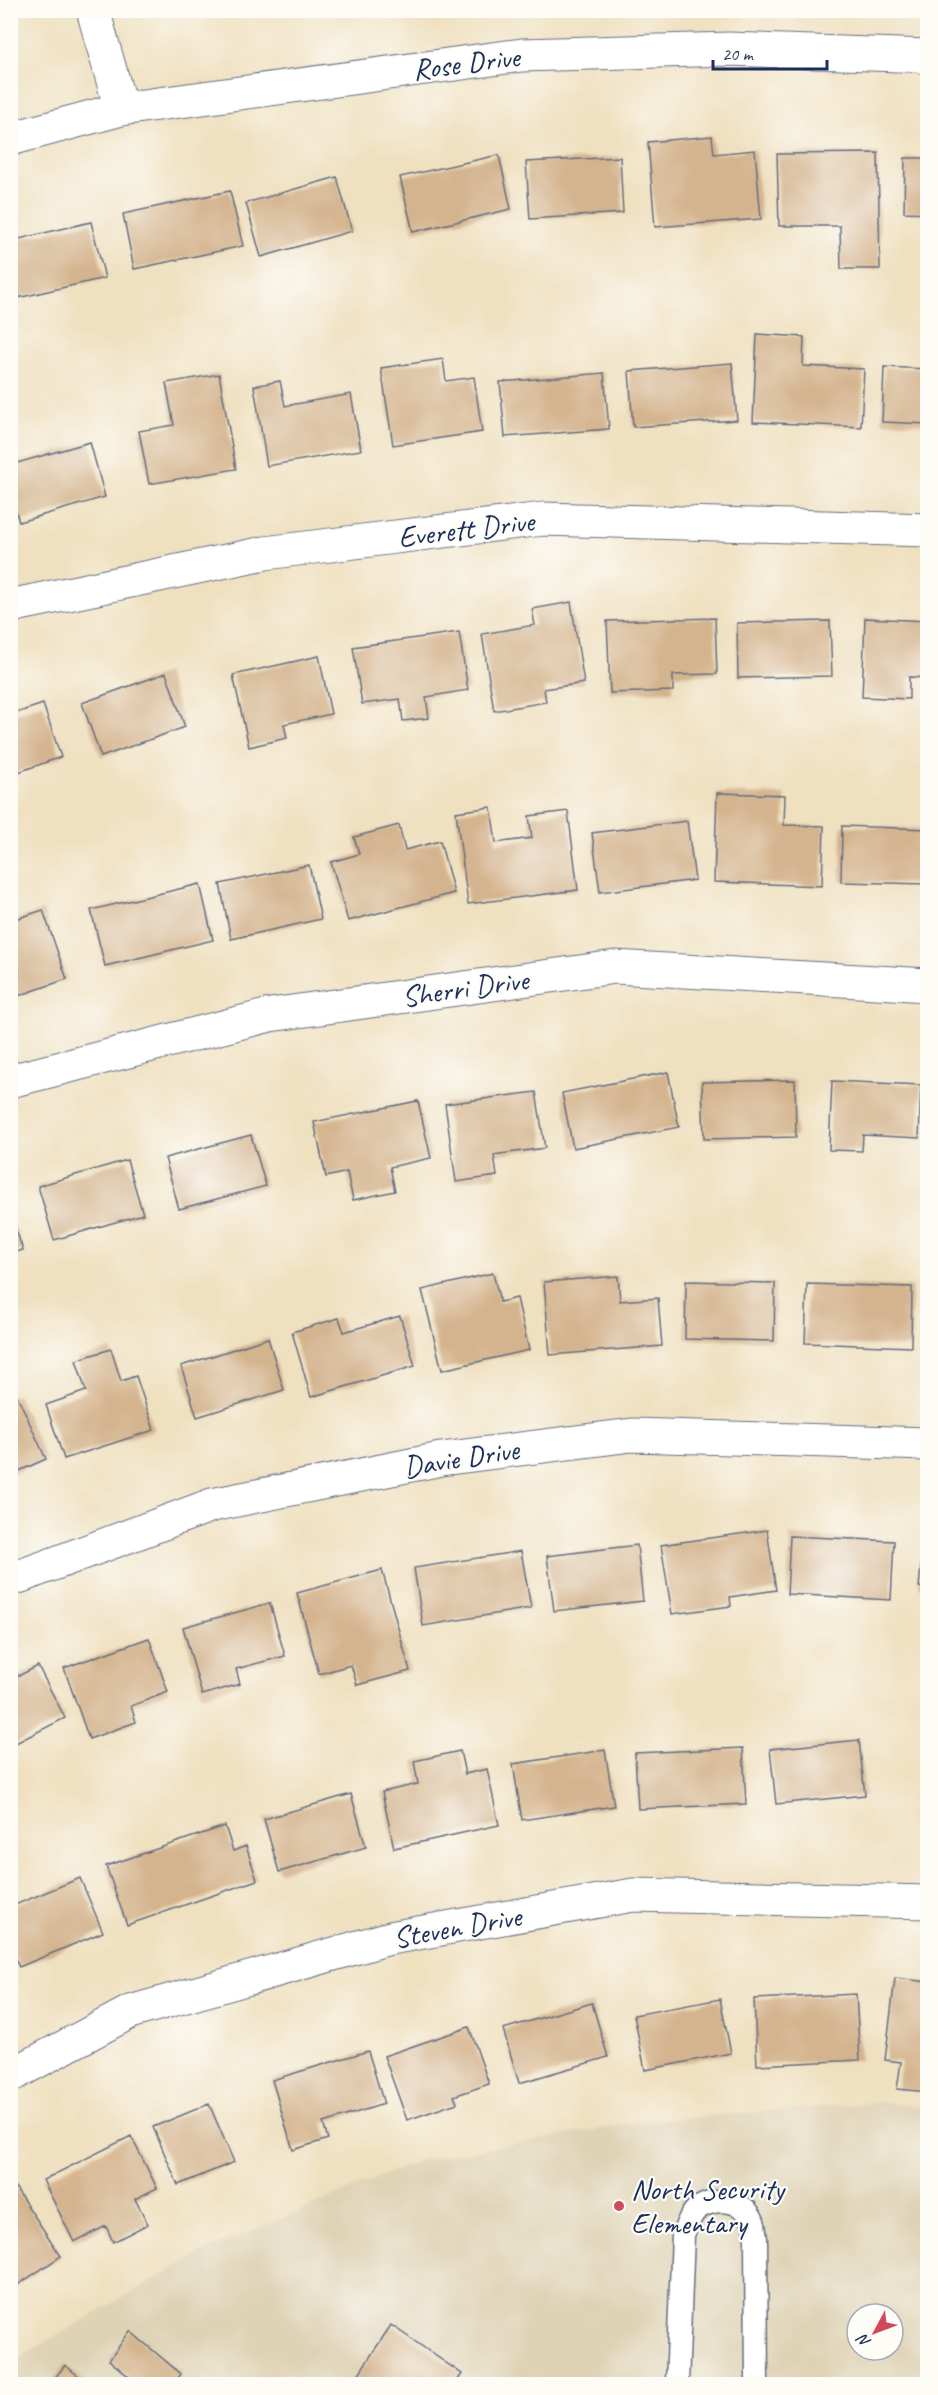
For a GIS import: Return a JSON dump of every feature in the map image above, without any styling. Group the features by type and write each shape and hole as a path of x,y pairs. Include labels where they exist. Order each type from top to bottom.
{"street":[{"path":"93,10 121,109"},
{"name":"Rose Drive","path":"10,139 121,109 522,55 729,49 927,56"},
{"name":"Everett Drive","path":"10,606 265,553 543,519 927,530"},
{"name":"Sherri Drive","path":"10,1081 270,1015 615,967 927,985"},
{"name":"Davie Drive","path":"10,1580 212,1505 441,1459 632,1435 927,1444"},
{"name":"Steven Drive","path":"10,2076 130,2012 390,1938 633,1895 927,1902"}],"lane":[{"path":"677,2385 683,2235 689,2219 699,2207 729,2201 744,2208 753,2220 756,2239 757,2385"}],"shaded area":[{"name":"North Security Elementary","path":"878,2102 927,2107 927,2384 11,2384 10,2362 203,2252 417,2161 646,2121"}],"building":[{"path":"712,136 714,154 755,150 761,219 655,227 648,142"},
{"path":"878,153 880,269 841,269 840,226 779,226 777,154"},
{"path":"499,155 511,209 413,232 400,177"},
{"path":"620,157 623,213 530,219 526,162"},
{"path":"905,158 928,158 928,213 904,212"},
{"path":"337,177 352,231 261,257 246,203"},
{"path":"230,191 243,246 134,269 123,214"},
{"path":"91,222 105,278 13,299 10,241"},
{"path":"757,334 804,337 803,366 864,369 861,427 753,422"},
{"path":"443,359 446,381 474,377 482,432 393,445 381,368"},
{"path":"732,363 737,420 633,427 629,371"},
{"path":"884,367 928,369 928,424 882,422"},
{"path":"604,373 609,429 505,437 500,382"},
{"path":"219,374 236,469 149,484 139,431 174,425 166,383"},
{"path":"280,381 285,406 351,394 361,450 267,466 254,386"},
{"path":"90,442 105,497 19,522 10,491 10,465"},
{"path":"571,602 584,683 544,689 546,702 494,711 482,634 535,625 532,609"},
{"path":"715,618 717,674 673,675 673,691 610,693 607,621"},
{"path":"865,618 928,621 928,678 909,677 909,699 862,697"},
{"path":"830,621 832,676 738,678 737,623"},
{"path":"459,632 468,690 426,697 429,718 403,721 400,699 362,704 353,647"},
{"path":"319,656 331,714 284,724 287,738 249,747 233,675"},
{"path":"166,673 185,727 101,757 82,703"},
{"path":"43,704 61,757 10,775 10,715"},
{"path":"717,793 785,795 784,825 824,826 822,886 714,882"},
{"path":"491,807 496,843 532,838 529,816 568,811 578,890 468,904 456,812"},
{"path":"687,821 695,880 600,892 592,833"},
{"path":"399,825 405,850 440,841 454,893 348,921 331,862 359,854 354,837"},
{"path":"842,826 928,829 928,884 841,882"},
{"path":"309,865 321,919 231,939 220,884"},
{"path":"200,884 213,940 105,966 91,910"},
{"path":"43,910 67,979 15,997 10,984 10,921"},
{"path":"668,1072 679,1127 573,1148 562,1093"},
{"path":"795,1080 796,1137 704,1139 702,1082"},
{"path":"832,1081 921,1085 919,1138 863,1135 862,1151 829,1150"},
{"path":"536,1092 545,1148 494,1155 497,1176 456,1182 445,1104"},
{"path":"418,1101 431,1158 390,1167 395,1191 353,1200 347,1172 326,1177 314,1122"},
{"path":"251,1135 266,1186 179,1209 165,1158"},
{"path":"127,1160 143,1214 54,1240 38,1186"},
{"path":"10,1213 23,1250 10,1254"},
{"path":"493,1273 500,1302 517,1298 529,1350 442,1370 422,1290"},
{"path":"618,1276 620,1301 658,1298 662,1346 550,1355 544,1282"},
{"path":"686,1281 775,1283 774,1341 685,1339"},
{"path":"807,1284 912,1287 911,1347 805,1343"},
{"path":"400,1316 415,1366 311,1397 292,1332 339,1318 344,1332"},
{"path":"268,1338 284,1390 197,1417 181,1366"},
{"path":"111,1349 121,1381 136,1376 154,1430 64,1459 46,1405 86,1391 76,1360"},
{"path":"17,1395 46,1459 10,1475 10,1398"},
{"path":"767,1530 776,1590 730,1597 731,1606 672,1614 661,1545"},
{"path":"790,1536 894,1541 891,1600 787,1594"},
{"path":"924,1536 928,1536 928,1588 919,1587"},
{"path":"637,1545 643,1601 554,1611 547,1556"},
{"path":"521,1551 531,1608 423,1626 414,1568"},
{"path":"382,1570 410,1671 357,1685 351,1665 319,1674 297,1593"},
{"path":"270,1603 285,1656 236,1669 240,1684 202,1695 183,1627"},
{"path":"149,1638 168,1692 131,1706 136,1722 89,1739 64,1668"},
{"path":"38,1666 65,1718 10,1746 10,1680"},
{"path":"859,1740 865,1795 776,1804 770,1749"},
{"path":"926,1745 928,1745 928,1811 922,1810"},
{"path":"743,1748 746,1804 638,1809 635,1753"},
{"path":"605,1750 614,1806 522,1820 513,1764"},
{"path":"460,1751 465,1774 487,1769 499,1825 394,1848 382,1792 418,1784 414,1761"},
{"path":"351,1794 366,1847 279,1872 264,1819"},
{"path":"225,1826 233,1851 246,1846 257,1880 127,1925 106,1866"},
{"path":"80,1878 103,1932 19,1967 10,1948 10,1907"},
{"path":"895,1978 928,1982 928,2092 897,2089 901,2062 885,2060"},
{"path":"856,1994 860,2060 757,2065 754,1999"},
{"path":"720,1999 731,2053 645,2070 634,2015"},
{"path":"592,2003 608,2057 519,2083 503,2029"},
{"path":"469,2027 489,2084 454,2096 457,2103 407,2120 384,2056"},
{"path":"368,2051 384,2104 323,2123 328,2139 293,2150 272,2080"},
{"path":"209,2104 234,2162 178,2185 153,2127"},
{"path":"131,2136 157,2188 135,2199 148,2224 113,2242 106,2226 74,2242 43,2180"},
{"path":"15,2187 61,2256 10,2290 10,2190"},
{"path":"391,2325 462,2374 455,2384 352,2384"},
{"path":"130,2331 181,2374 174,2384 138,2384 109,2360"},
{"path":"65,2365 88,2384 50,2384"}],"place":[{"name":"North Security Elementary","path":"619,2206"}]}
